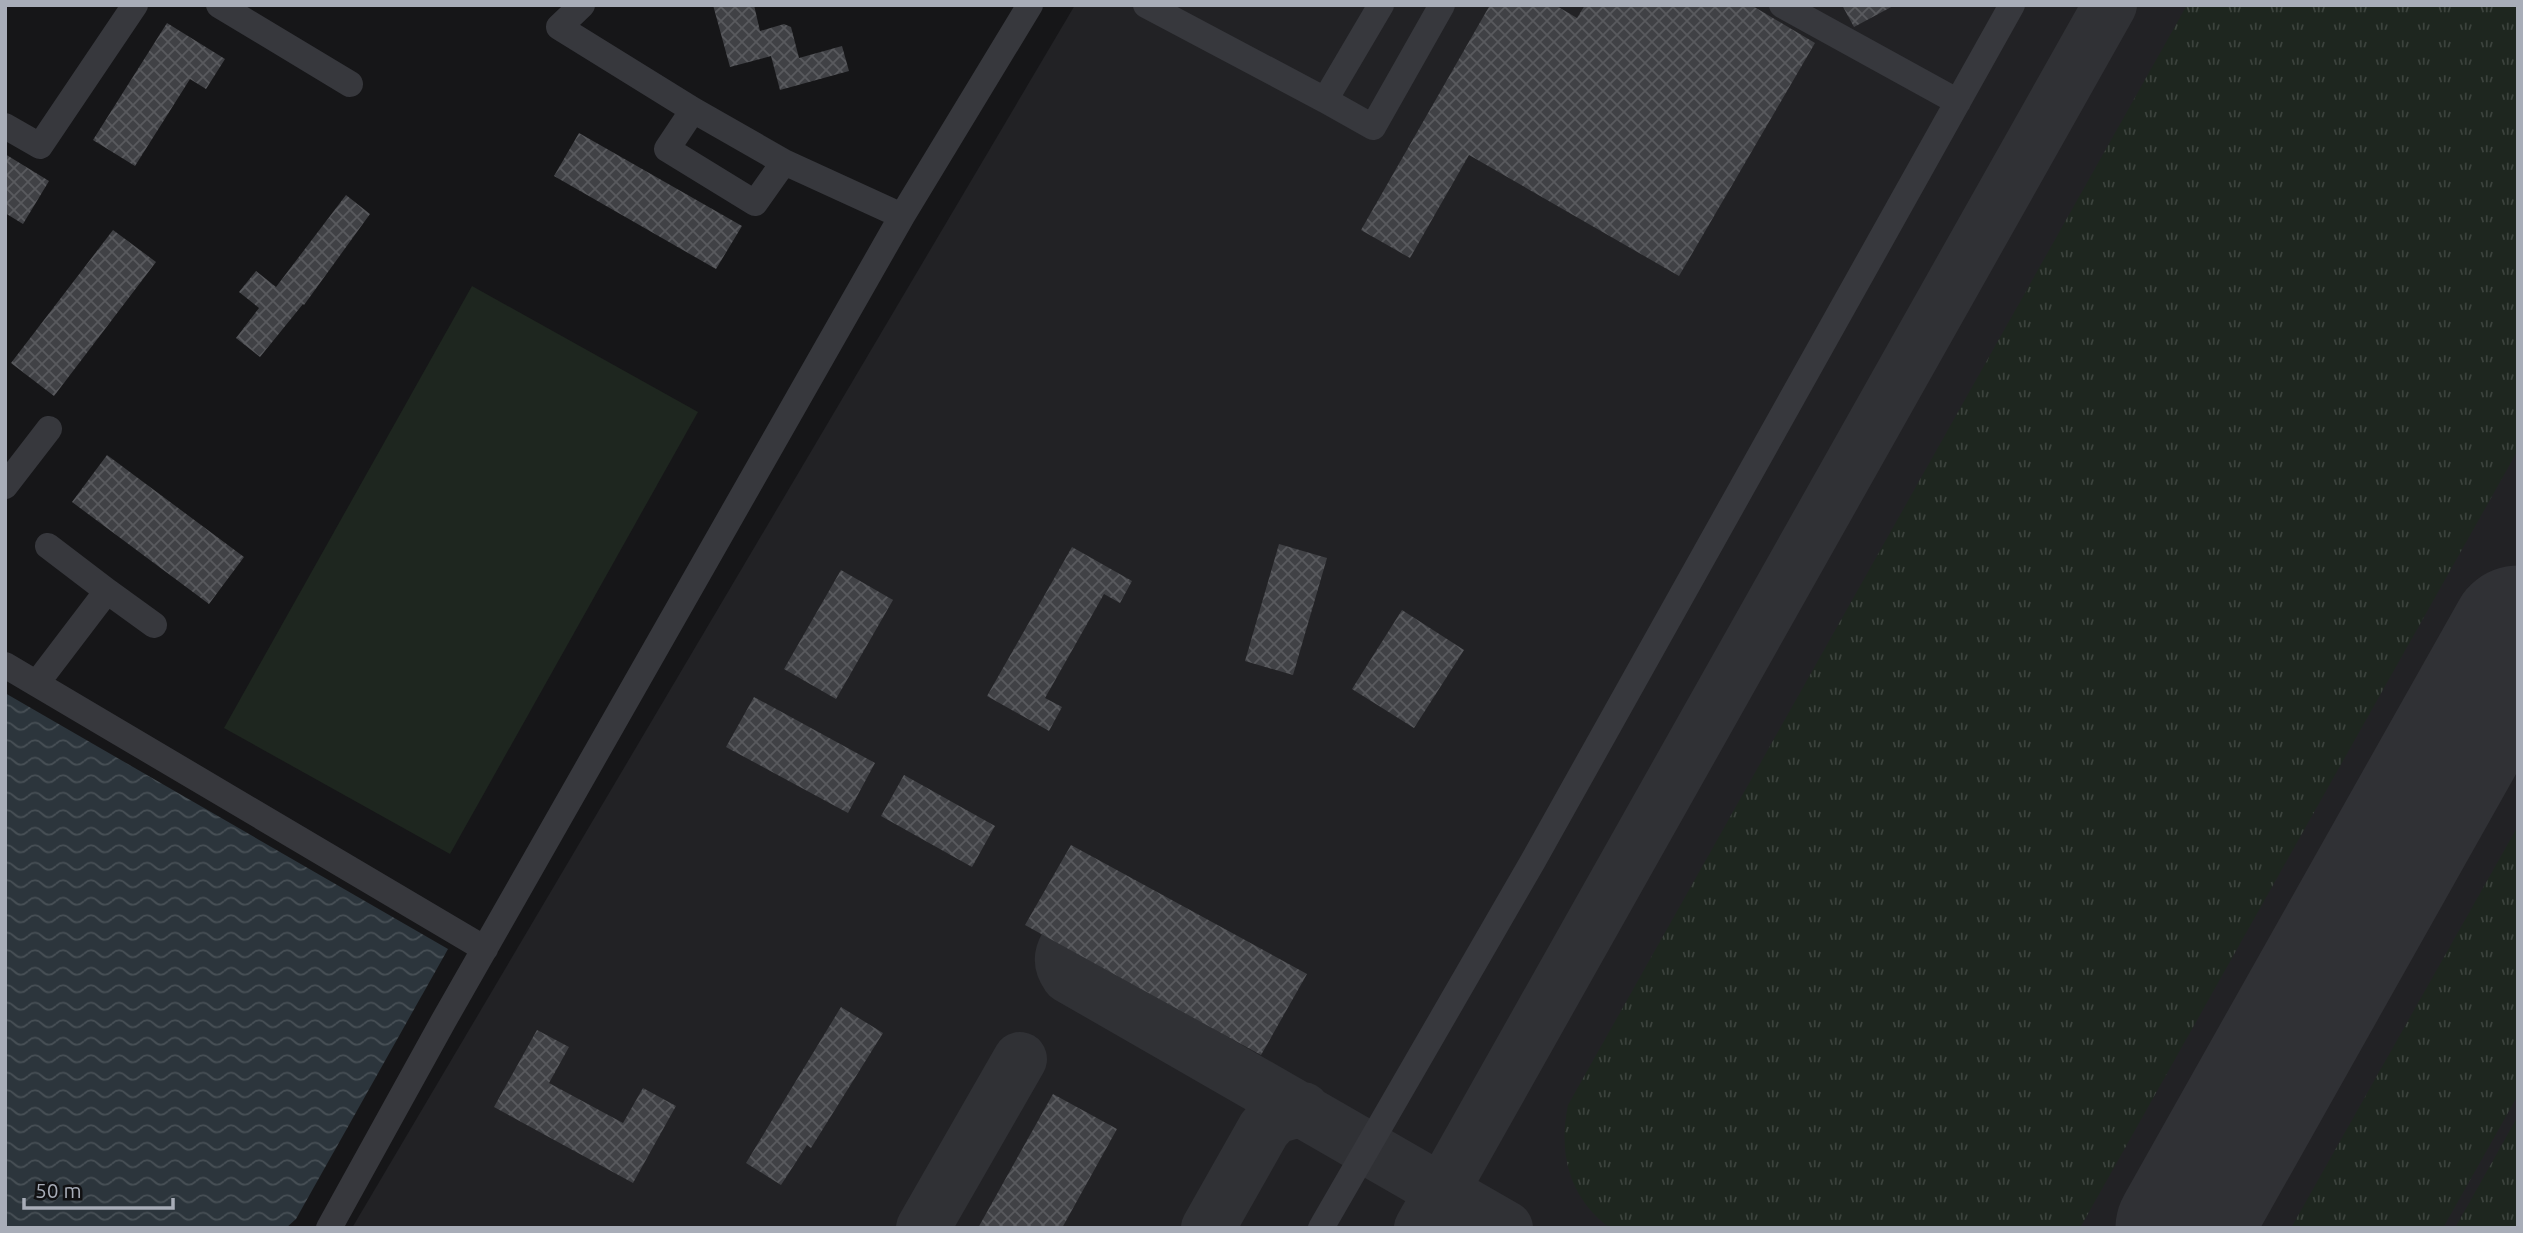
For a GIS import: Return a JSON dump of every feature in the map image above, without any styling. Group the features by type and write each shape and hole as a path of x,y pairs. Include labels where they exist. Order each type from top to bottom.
{"street":[{"path":"5,125 40,146 135,5"},
{"path":"219,5 349,84"},
{"path":"582,5 559,27 693,110 784,162 902,216"},
{"path":"329,1228 902,216 1030,5"},
{"path":"1146,5 1373,127 1442,5"},
{"path":"1325,100 1381,5"},
{"path":"1782,5 1958,102"},
{"path":"1321,1228 1533,860 2012,5"},
{"path":"693,110 667,149 755,203 784,162"},
{"path":"5,486 50,429"},
{"path":"48,545 154,625"},
{"path":"37,683 107,591"},
{"path":"5,665 485,949"}],"shaded area":[{"path":"1075,5 2518,5 2518,1228 352,1228"}],"green space":[{"path":"2187,5 2518,5 2518,450 2080,1228 1610,1228 1585,1203 1570,1173 1565,1140 1568,1105"},
{"path":"472,286 698,412 450,854 224,728"},
{"path":"2518,826 2518,1095 2443,1228 2291,1228"},
{"path":"2518,1116 2518,1228 2455,1228"}],"water":[{"path":"5,693 448,949 296,1219 286,1228 5,1228"}],"building":[{"path":"713,5 754,5 760,31 784,24 791,27 799,58 842,46 849,71 780,90 771,56 730,67"},
{"path":"1490,5 1555,5 1577,18 1585,5 1751,5 1815,43 1679,276 1469,155 1410,258 1361,230"},
{"path":"1842,5 1895,5 1854,27"},
{"path":"167,23 225,59 206,89 190,79 135,166 93,140"},
{"path":"579,133 742,226 716,269 554,176"},
{"path":"5,154 49,181 23,224 5,213"},
{"path":"346,195 370,214 304,305 260,357 236,338 259,308 239,292 256,271 276,287"},
{"path":"113,230 156,262 54,396 11,363"},
{"path":"107,455 244,557 209,604 72,502"},
{"path":"1279,544 1327,558 1293,675 1245,661"},
{"path":"1072,547 1132,581 1120,603 1104,594 1045,698 1062,707 1049,731 987,696"},
{"path":"841,570 893,600 836,699 784,669"},
{"path":"1402,610 1464,650 1414,728 1352,689"},
{"path":"754,697 875,763 848,813 726,747"},
{"path":"904,775 995,826 972,867 881,816"},
{"path":"1071,845 1307,974 1261,1055 1025,925"},
{"path":"841,1007 883,1033 811,1148 807,1145 781,1185 746,1163"},
{"path":"537,1030 569,1047 549,1083 623,1123 643,1088 676,1106 633,1183 494,1107"},
{"path":"1053,1094 1117,1129 1062,1228 978,1228"}],"taxiway":[{"path":"1421,1228 2110,5"},
{"path":"1066,946 1062,962 1068,976 1506,1228"},
{"path":"923,1228 1020,1059"},
{"path":"1208,1228 1264,1129 1275,1117 1303,1109"}],"runway":[{"path":"2183,1228 2518,633"}]}
